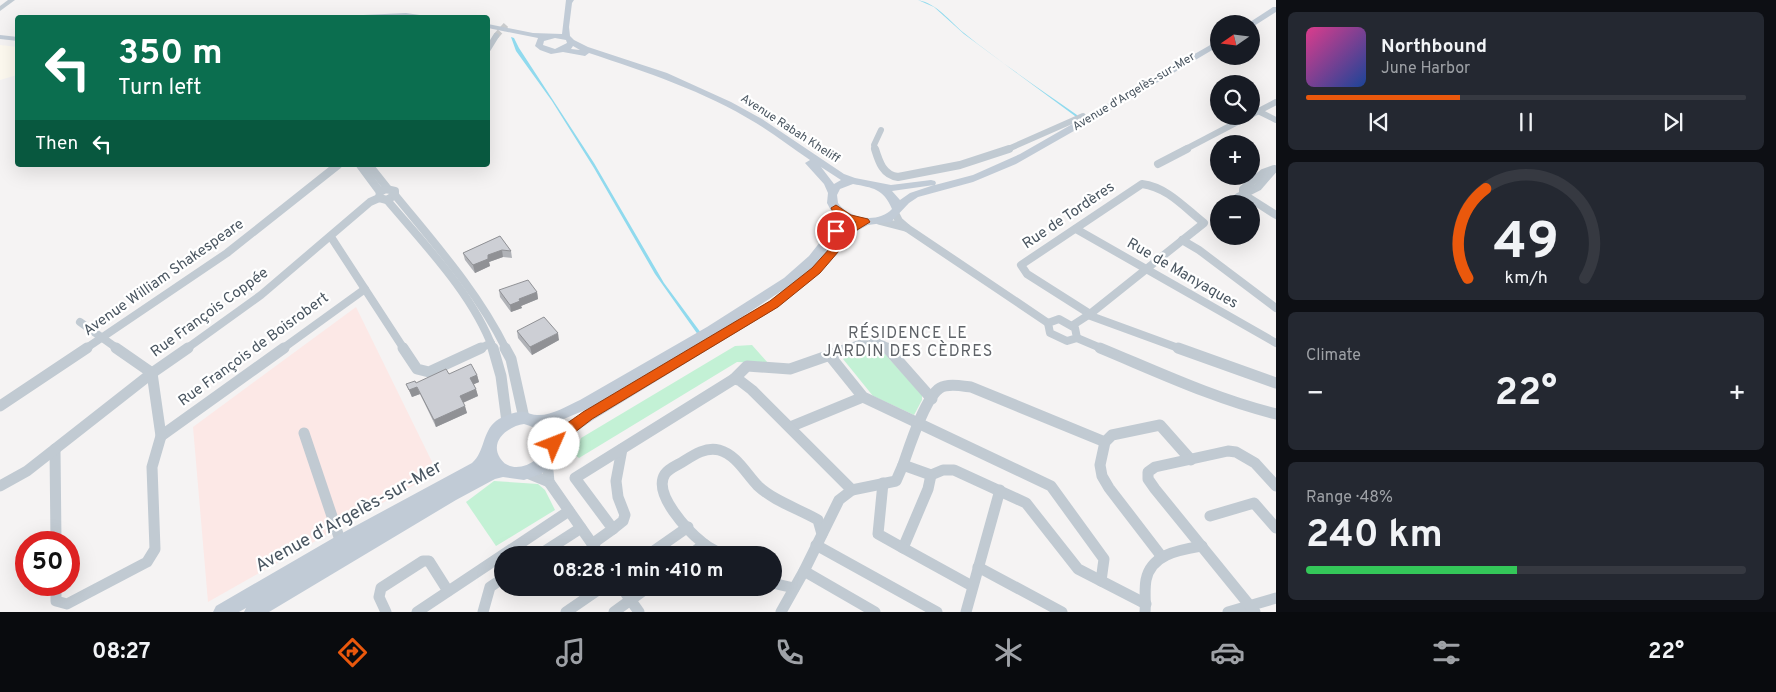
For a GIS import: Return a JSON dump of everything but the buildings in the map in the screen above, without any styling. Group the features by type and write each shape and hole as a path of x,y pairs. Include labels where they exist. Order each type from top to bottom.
{"main road":[{"path":"538,44 540,40 562,32 565,27 568,2 570,0"},
{"path":"1260,19 1276,9"},
{"name":"Avenue Rabah Kheliff","path":"490,27 569,39 585,49 664,75 728,104 758,121 840,176 856,182"},
{"path":"563,50 570,46 565,27"},
{"name":"Avenue Rabah Kheliff","path":"490,28 526,38 548,51 563,50 584,53 651,74 724,106 775,137 807,160 827,181 832,188 832,193"},
{"path":"0,39 15,40"},
{"name":"Avenue d'Argelès-sur-Mer","path":"896,210 915,195 960,183 1023,158 1210,47"},
{"name":"Avenue d'Argelès-sur-Mer","path":"879,186 898,188 948,180 1049,142"},
{"path":"836,208 848,217 865,222 880,221 896,210 893,196 879,186 856,182 844,184 832,193 833,203 841,218 841,224 813,259 788,281 712,330 585,404 562,415 540,421 524,418 507,422 494,434 490,441 489,450 496,465 510,473 534,470 546,460 554,444 565,432 588,416 774,304 816,270 853,228 865,222"},
{"path":"540,421 550,431 554,444"},
{"name":"Avenue d'Argelès-sur-Mer","path":"222,612 341,543 477,468 482,464 489,450"},
{"name":"Avenue d'Argelès-sur-Mer","path":"253,612 450,495 484,477 503,470"}],"street":[{"path":"0,7 7,0"},
{"path":"0,7 12,0"},
{"path":"490,46 496,36"},
{"path":"1260,110 1276,102"},
{"path":"881,130 874,145 880,164 890,177 898,177 960,165 1002,152 1083,116"},
{"path":"1260,116 1276,120"},
{"path":"1158,164 1232,125"},
{"name":"Avenue William Shakespeare","path":"0,406 227,253 335,167"},
{"path":"362,167 468,286 493,322 510,359 524,418"},
{"path":"370,167 386,195 482,325 498,361 507,422"},
{"path":"1244,195 1251,193 1275,171"},
{"name":"Rue de Tordères","path":"1089,314 1027,274 1021,265 1142,184 1150,184 1160,188 1204,223"},
{"name":"Rue François Coppée","path":"0,486 27,471 152,373 261,295 370,202 386,195"},
{"path":"1260,207 1276,215"},
{"path":"896,210 899,221 907,228 1048,323 1049,331 1057,338 1066,341 1077,338 1212,395 1243,406 1276,414"},
{"path":"880,221 907,228"},
{"path":"1073,325 1204,223"},
{"name":"Rue de Manyaques","path":"1076,228 1276,344"},
{"path":"331,237 417,369 430,372 491,343"},
{"path":"1182,240 1199,250 1276,308"},
{"name":"Rue François de Boisrobert","path":"160,436 365,288"},
{"path":"1089,314 1276,383"},
{"path":"1048,323 1059,319 1073,325 1078,332 1077,338"},
{"path":"56,596 56,601 67,604 147,562 155,549 152,467 160,436 152,373 80,322"},
{"path":"613,529 574,478 734,379 747,366 790,369 871,340 880,341 932,399"},
{"path":"830,356 863,397 1051,486 1104,559 1101,581"},
{"path":"734,379 739,380 752,390 852,490"},
{"path":"781,612 804,571 839,500 852,490 896,481 918,424 938,389 949,386 971,387 1105,442"},
{"path":"790,427 863,397"},
{"path":"1162,557 1109,488 1102,476 1100,465 1105,442 1112,435 1160,425 1191,460"},
{"path":"304,433 341,543"},
{"path":"55,448 56,531"},
{"path":"546,460 549,482 592,544 623,521 625,514 618,497 616,481 622,449"},
{"path":"707,546 670,506 663,494 661,484 666,474 698,451 710,449 722,450 763,490 818,520 822,534"},
{"path":"1253,609 1148,479 1148,472 1155,467 1228,451 1242,454 1276,486"},
{"path":"903,465 931,475 943,470 954,470 1026,503 1078,569 1145,608 1148,571 1162,557 1171,552 1202,546"},
{"path":"526,472 549,482"},
{"path":"903,548 928,489 931,475"},
{"path":"883,484 878,534 972,586"},
{"path":"966,612 1000,490"},
{"path":"1210,516 1254,504 1276,528"},
{"path":"416,612 569,511"},
{"path":"661,546 688,527"},
{"path":"553,546 581,528"},
{"path":"816,545 937,612"},
{"path":"386,612 379,597 381,588 423,561 428,561 448,591"},
{"path":"978,567 1062,612"},
{"path":"804,571 874,612"},
{"path":"483,612 490,588 494,585"},
{"path":"782,585 794,588"},
{"path":"566,612 589,596"},
{"path":"628,596 640,612"},
{"path":"614,612 636,596"},
{"path":"1228,612 1253,609 1276,598"}],"shaded area":[{"path":"0,45 15,47 15,76 0,80"},
{"path":"356,307 437,472 208,602 193,427"}],"green space":[{"path":"752,345 768,363 737,362 579,458 575,455 581,438 735,346"},
{"path":"870,347 877,348 883,352 922,395 922,400 914,415 873,396 843,359"},
{"path":"494,481 538,484 545,490 555,510 496,546 466,502"}],"water":[{"path":"918,0 932,5 964,33 1077,115 1079,121 1075,116 964,34 934,7"},
{"path":"511,37 514,38 594,163 664,283 704,337 701,339 655,274 594,168 552,101 516,51"}],"tunnel":[{"path":"496,36 506,25"}],"district":[{"name":"RÉSIDENCE LE JARDIN DES CÈDRES","path":"908,343"}],"route":[{"path":"554,444 577,423 774,304 816,270 853,228 865,222 848,217 836,208 841,218 841,224 836,231"}]}
